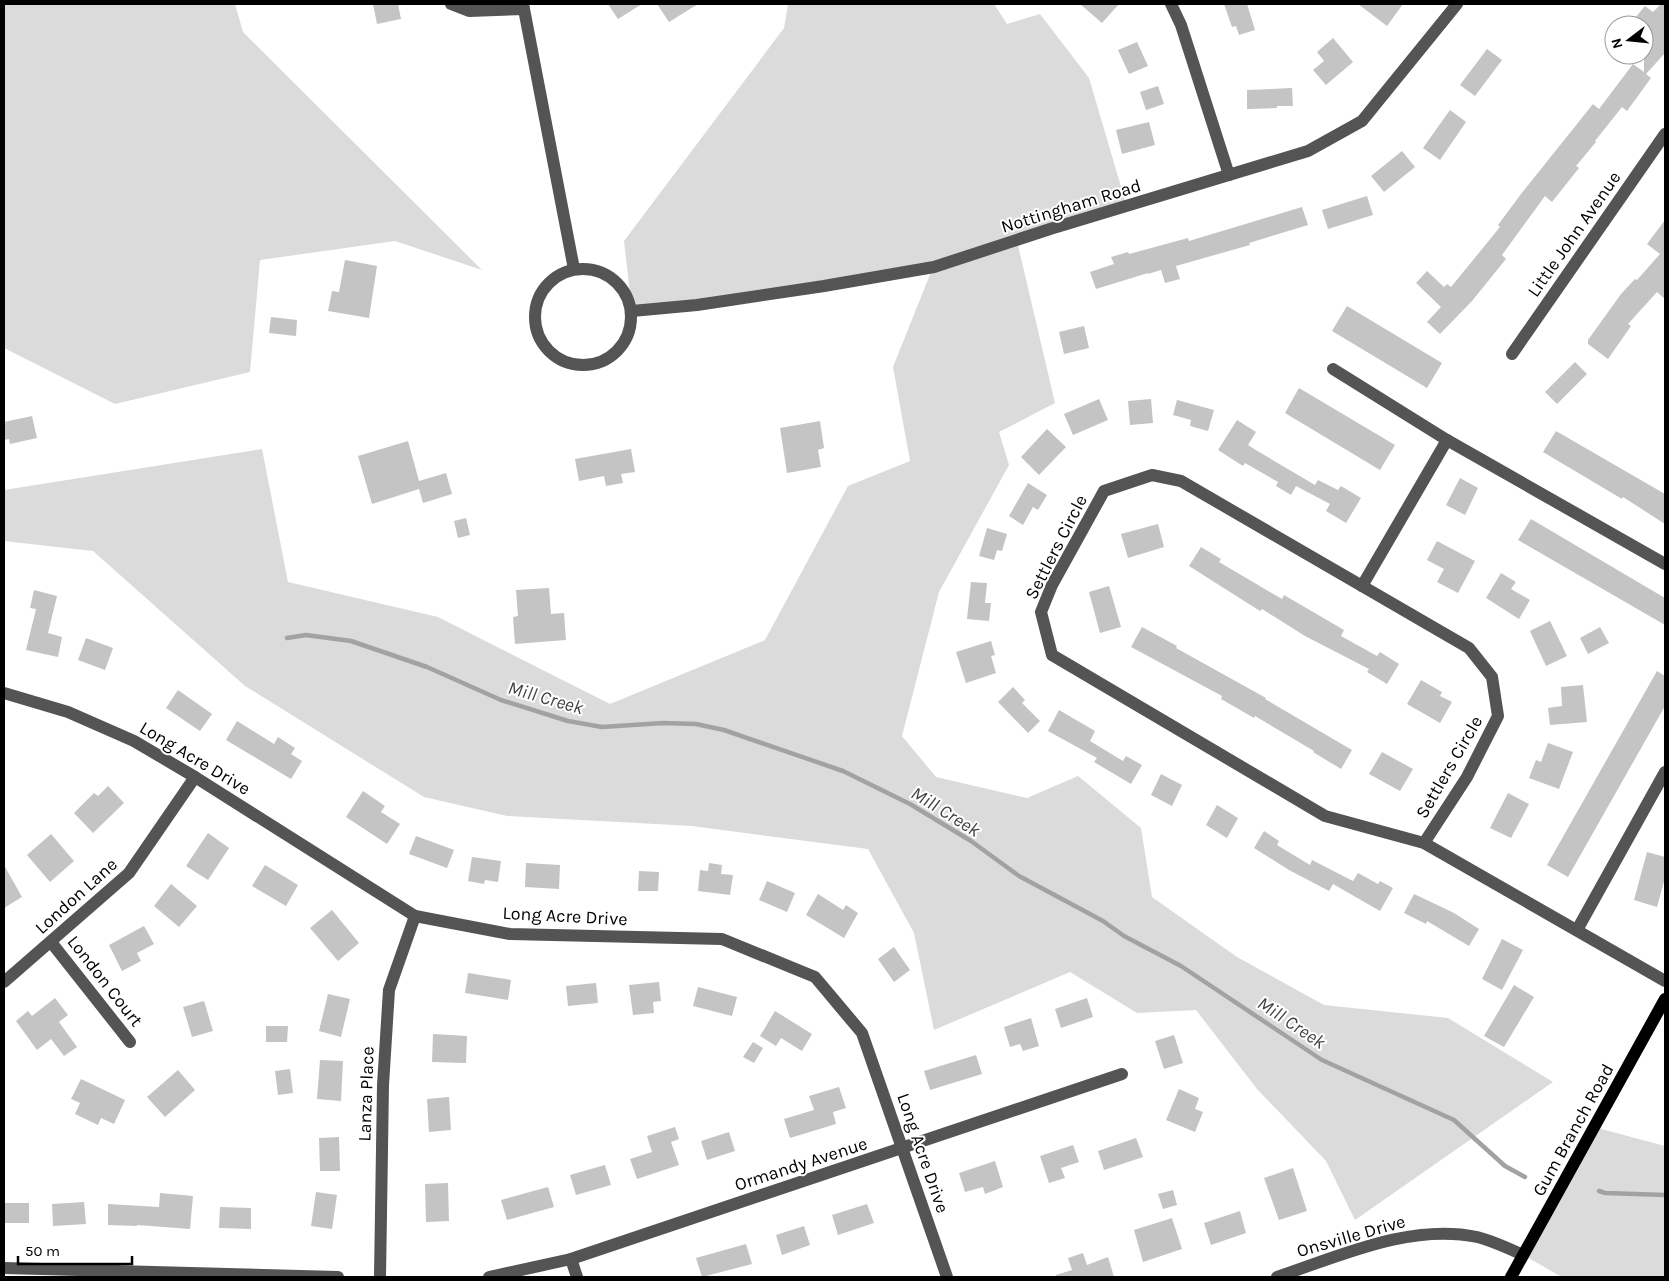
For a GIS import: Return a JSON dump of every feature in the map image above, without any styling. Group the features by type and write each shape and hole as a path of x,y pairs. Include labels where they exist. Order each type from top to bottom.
{"main road":[{"name":"Gum Branch Road","path":"1511,1277 1665,999"}],"street":[{"path":"451,4 469,11 524,6 574,269"},
{"path":"1171,4 1181,26 1229,176"},
{"name":"Nottingham Road","path":"632,311 697,305 934,267 1308,151 1362,121 1457,4"},
{"name":"Little John Avenue","path":"1512,354 1665,134"},
{"path":"574,269 598,270 624,290 632,311 632,324 627,339 608,360 584,367 557,359 540,341 534,315 541,292 553,278 574,269"},
{"path":"1333,369 1447,440 1665,564"},
{"path":"1362,586 1447,440"},
{"name":"Settlers Circle","path":"1424,843 1467,777 1498,716 1492,676 1469,648 1181,481 1152,475 1104,491 1052,585 1041,612 1052,655 1325,816 1424,843 1665,981"},
{"name":"Long Acre Drive","path":"4,693 68,712 134,741 196,777 415,916 510,934 722,939 815,977 862,1033 948,1277"},
{"path":"1577,930 1665,772"},
{"name":"London Lane","path":"4,982 129,873 196,777"},
{"name":"Lanza Place","path":"380,1277 383,1085 389,990 415,916"},
{"name":"London Court","path":"51,942 130,1042"},
{"name":"Ormandy Avenue","path":"489,1277 570,1259 1122,1074"},
{"name":"Onsville Drive","path":"1277,1277 1394,1239 1422,1234 1475,1237 1495,1242 1523,1255"},
{"path":"570,1259 577,1277"},
{"path":"4,1268 338,1277"}],"shaded area":[{"path":"4,4 235,4 243,32 482,270 395,241 260,260 250,372 115,404 4,348"},
{"path":"788,4 994,4 1007,24 1040,14 1089,78 1127,207 1017,241 1055,403 999,432 1009,465 939,592 902,736 936,777 1027,798 1078,776 1141,828 1152,897 1237,957 1324,1005 1448,1018 1553,1082 1355,1220 1326,1161 1257,1089 1196,1010 1137,1013 1070,972 934,1030 914,933 868,849 692,826 507,816 424,797 245,686 93,551 4,541 4,490 262,449 288,582 438,617 610,704 765,640 848,486 910,461 893,367 933,267 632,311 624,241 784,28"},
{"path":"1594,1127 1665,1146 1665,1277 1562,1277 1523,1255"}],"building":[{"path":"373,4 398,4 401,19 377,24"},
{"path":"608,4 642,4 618,19"},
{"path":"657,4 698,4 669,22"},
{"path":"1080,4 1119,4 1102,23"},
{"path":"1224,4 1247,4 1255,30 1239,35 1236,26 1232,27"},
{"path":"1358,4 1403,4 1387,26"},
{"path":"1661,4 1665,4 1665,53 1646,74 1651,78 1627,111 1622,107 1576,166 1579,168 1552,202 1545,196 1502,255 1506,259 1472,301 1440,334 1427,322 1441,307 1416,283 1427,271 1444,287 1447,284 1451,287 1500,227 1498,225 1521,194 1593,104 1599,109 1632,65 1644,72 1644,65 1654,65 1654,15 1638,15 1645,6 1653,12"},
{"path":"1333,38 1353,62 1326,85 1313,70 1324,61 1317,52"},
{"path":"1137,42 1148,66 1129,74 1118,50"},
{"path":"1487,49 1502,60 1475,96 1460,85"},
{"path":"1158,86 1164,104 1146,110 1140,92"},
{"path":"1292,88 1293,106 1247,109 1247,90"},
{"path":"1450,110 1466,122 1440,160 1423,148"},
{"path":"1149,122 1155,145 1122,154 1116,130"},
{"path":"1402,151 1415,167 1384,192 1371,176"},
{"path":"1367,196 1373,215 1328,229 1322,210"},
{"path":"1302,207 1308,225 1249,243 1250,245 1176,266 1180,279 1165,283 1161,270 1096,289 1090,272 1114,264 1111,257 1188,238 1189,241"},
{"path":"1665,220 1665,299 1657,292 1628,324 1631,326 1608,359 1588,344 1588,340 1621,294 1635,279 1637,280 1660,254 1647,244"},
{"path":"345,260 377,266 369,318 328,311 332,291 339,292"},
{"path":"1347,306 1442,363 1427,388 1332,331"},
{"path":"271,317 297,320 296,336 269,333"},
{"path":"1084,326 1089,348 1064,354 1059,332"},
{"path":"1575,362 1587,374 1557,404 1545,392"},
{"path":"1299,388 1395,445 1380,470 1285,413"},
{"path":"1099,399 1108,420 1073,435 1064,414"},
{"path":"1151,399 1153,423 1130,425 1128,401"},
{"path":"1177,400 1214,410 1208,431 1190,426 1191,420 1173,415"},
{"path":"32,416 37,438 10,444 9,439 4,440 4,422"},
{"path":"1237,420 1256,432 1248,445 1254,449 1315,485 1318,480 1338,490 1341,486 1361,498 1346,523 1326,511 1330,504 1296,486 1291,495 1276,486 1278,482 1245,463 1243,466 1218,450"},
{"path":"820,421 824,448 818,450 821,467 787,473 780,428"},
{"path":"1047,429 1066,447 1039,475 1021,457"},
{"path":"1556,431 1665,494 1665,524 1623,497 1622,499 1543,452"},
{"path":"408,441 419,481 446,473 452,494 423,503 419,489 372,504 358,456"},
{"path":"631,449 635,472 621,474 623,483 606,486 604,476 579,481 575,459"},
{"path":"1460,478 1478,488 1465,515 1446,505"},
{"path":"1028,483 1047,495 1038,510 1033,507 1023,525 1009,516"},
{"path":"466,518 470,535 458,538 454,521"},
{"path":"1531,519 1665,598 1665,625 1518,540"},
{"path":"1158,524 1164,547 1128,558 1121,534"},
{"path":"987,528 1007,534 1002,551 997,550 994,560 979,556"},
{"path":"1437,541 1475,561 1458,593 1437,582 1444,569 1427,560"},
{"path":"1201,547 1221,559 1219,562 1282,599 1284,595 1344,630 1341,636 1377,656 1380,652 1399,664 1387,684 1367,672 1369,669 1305,636 1262,609 1260,611 1189,566"},
{"path":"1501,573 1516,582 1511,589 1530,600 1519,619 1486,598"},
{"path":"971,582 987,583 985,603 991,603 989,621 967,619"},
{"path":"1109,586 1121,627 1100,633 1089,592"},
{"path":"549,588 551,614 564,613 566,640 515,644 513,617 518,616 516,590"},
{"path":"34,590 57,596 48,633 62,637 58,657 26,650 36,609 30,608"},
{"path":"1550,621 1567,656 1546,666 1530,631"},
{"path":"1142,627 1352,750 1341,769 1255,716 1254,718 1221,699 1222,696 1131,647"},
{"path":"1600,627 1609,643 1588,654 1580,638"},
{"path":"86,638 113,648 105,670 78,660"},
{"path":"991,641 995,655 991,656 996,673 966,683 956,652"},
{"path":"1657,671 1665,676 1665,706 1568,877 1547,865"},
{"path":"1421,680 1442,692 1440,696 1452,702 1440,723 1407,704"},
{"path":"1583,685 1587,722 1550,725 1548,708 1562,706 1561,687"},
{"path":"1013,687 1025,700 1022,703 1040,721 1028,733 998,702"},
{"path":"178,690 212,714 200,731 166,708"},
{"path":"1059,710 1095,731 1090,741 1123,761 1126,756 1142,765 1131,784 1094,762 1097,758 1048,731"},
{"path":"237,721 274,744 278,737 295,748 291,754 302,761 291,779 226,740"},
{"path":"1548,743 1573,752 1559,789 1529,778 1536,760 1541,762"},
{"path":"1382,752 1413,769 1400,791 1369,774"},
{"path":"1161,774 1182,785 1172,806 1151,795"},
{"path":"108,786 124,803 93,833 74,813 94,793 98,796"},
{"path":"363,791 385,806 381,812 400,824 387,844 346,817"},
{"path":"1508,793 1529,804 1511,838 1490,828"},
{"path":"1217,805 1238,818 1227,838 1206,825"},
{"path":"1264,831 1279,841 1277,845 1310,865 1312,860 1353,881 1358,873 1378,884 1380,881 1393,888 1380,911 1333,884 1329,891 1289,870 1254,848"},
{"path":"208,833 229,848 208,880 186,866"},
{"path":"51,834 74,861 50,882 27,855"},
{"path":"416,836 454,850 447,868 409,854"},
{"path":"1647,852 1665,857 1665,878 1657,907 1634,900"},
{"path":"472,857 501,861 498,882 485,880 484,884 468,881"},
{"path":"526,863 560,865 559,889 525,887"},
{"path":"709,863 722,865 721,874 733,875 730,895 698,891 700,870 708,871"},
{"path":"4,865 22,897 4,908"},
{"path":"265,865 298,885 286,906 252,886"},
{"path":"639,871 659,872 658,891 638,891"},
{"path":"767,881 795,893 787,912 759,900"},
{"path":"171,884 197,906 179,927 154,906"},
{"path":"818,894 843,910 846,905 858,913 844,938 806,915"},
{"path":"1414,894 1454,913 1479,929 1469,946 1427,921 1426,924 1404,913"},
{"path":"332,910 359,943 338,961 310,928"},
{"path":"144,926 154,944 137,953 141,961 122,971 109,945"},
{"path":"1502,939 1523,950 1502,990 1482,979"},
{"path":"894,947 910,970 894,982 878,959"},
{"path":"468,973 511,980 508,1000 465,993"},
{"path":"659,982 661,1001 653,1002 654,1013 633,1015 629,985"},
{"path":"596,983 598,1003 568,1006 566,986"},
{"path":"1514,985 1534,997 1504,1047 1484,1036"},
{"path":"698,987 737,997 732,1016 693,1006"},
{"path":"328,994 350,999 341,1037 319,1031"},
{"path":"55,998 68,1015 59,1022 77,1047 64,1056 51,1039 37,1050 16,1021 28,1011 32,1016"},
{"path":"1087,998 1093,1017 1061,1028 1055,1009"},
{"path":"204,1001 213,1031 192,1037 183,1007"},
{"path":"775,1011 812,1034 802,1051 781,1038 776,1046 760,1036"},
{"path":"1031,1018 1039,1046 1023,1051 1020,1044 1010,1047 1004,1027"},
{"path":"266,1026 288,1026 287,1042 266,1042"},
{"path":"433,1034 467,1036 466,1063 432,1062"},
{"path":"1174,1035 1183,1063 1164,1069 1155,1041"},
{"path":"753,1042 763,1048 754,1063 743,1057"},
{"path":"976,1055 982,1074 930,1090 924,1071"},
{"path":"320,1060 343,1061 341,1101 317,1099"},
{"path":"290,1069 293,1093 278,1095 275,1071"},
{"path":"178,1070 195,1090 165,1117 147,1097"},
{"path":"81,1079 125,1100 114,1124 101,1118 98,1125 75,1114 80,1103 71,1099"},
{"path":"839,1087 846,1108 833,1112 836,1124 790,1138 784,1119 814,1110 809,1096"},
{"path":"1179,1089 1199,1098 1195,1109 1203,1112 1195,1132 1166,1120"},
{"path":"449,1097 451,1130 429,1132 427,1099"},
{"path":"675,1127 679,1139 671,1142 679,1165 637,1179 630,1159 652,1152 647,1136"},
{"path":"729,1132 735,1151 707,1160 701,1141"},
{"path":"339,1137 340,1171 320,1171 319,1138"},
{"path":"1136,1138 1143,1157 1104,1170 1098,1151"},
{"path":"1073,1145 1079,1162 1061,1168 1065,1178 1049,1183 1040,1156"},
{"path":"995,1161 1003,1187 985,1194 983,1187 965,1192 959,1173"},
{"path":"605,1165 611,1185 576,1195 570,1175"},
{"path":"1293,1168 1307,1211 1279,1220 1264,1178"},
{"path":"448,1183 449,1221 426,1222 425,1184"},
{"path":"548,1187 554,1207 507,1220 501,1200"},
{"path":"1173,1190 1177,1205 1163,1209 1158,1194"},
{"path":"316,1192 337,1195 332,1229 311,1226"},
{"path":"160,1193 193,1196 190,1229 108,1225 108,1204 159,1207"},
{"path":"84,1202 86,1224 53,1226 52,1204"},
{"path":"4,1203 29,1203 29,1223 4,1223"},
{"path":"867,1204 874,1223 838,1235 832,1215"},
{"path":"220,1207 251,1208 251,1229 219,1228"},
{"path":"1240,1211 1246,1233 1211,1245 1204,1223"},
{"path":"1172,1218 1182,1249 1143,1262 1134,1230"},
{"path":"804,1226 810,1245 782,1255 776,1235"},
{"path":"746,1244 752,1264 702,1277 696,1258"},
{"path":"1083,1253 1087,1265 1108,1257 1114,1277 1056,1277 1056,1275 1072,1270 1068,1258"}],"waterway":[{"name":"Mill Creek","path":"287,638 306,635 351,641 427,667 501,700 568,721 602,727 663,723 696,724 724,730 843,771 910,804 971,841 1019,876 1181,966 1322,1060 1454,1120 1505,1166 1525,1177"},
{"name":"Mill Creek","path":"1599,1191 1605,1193 1665,1195"}]}
